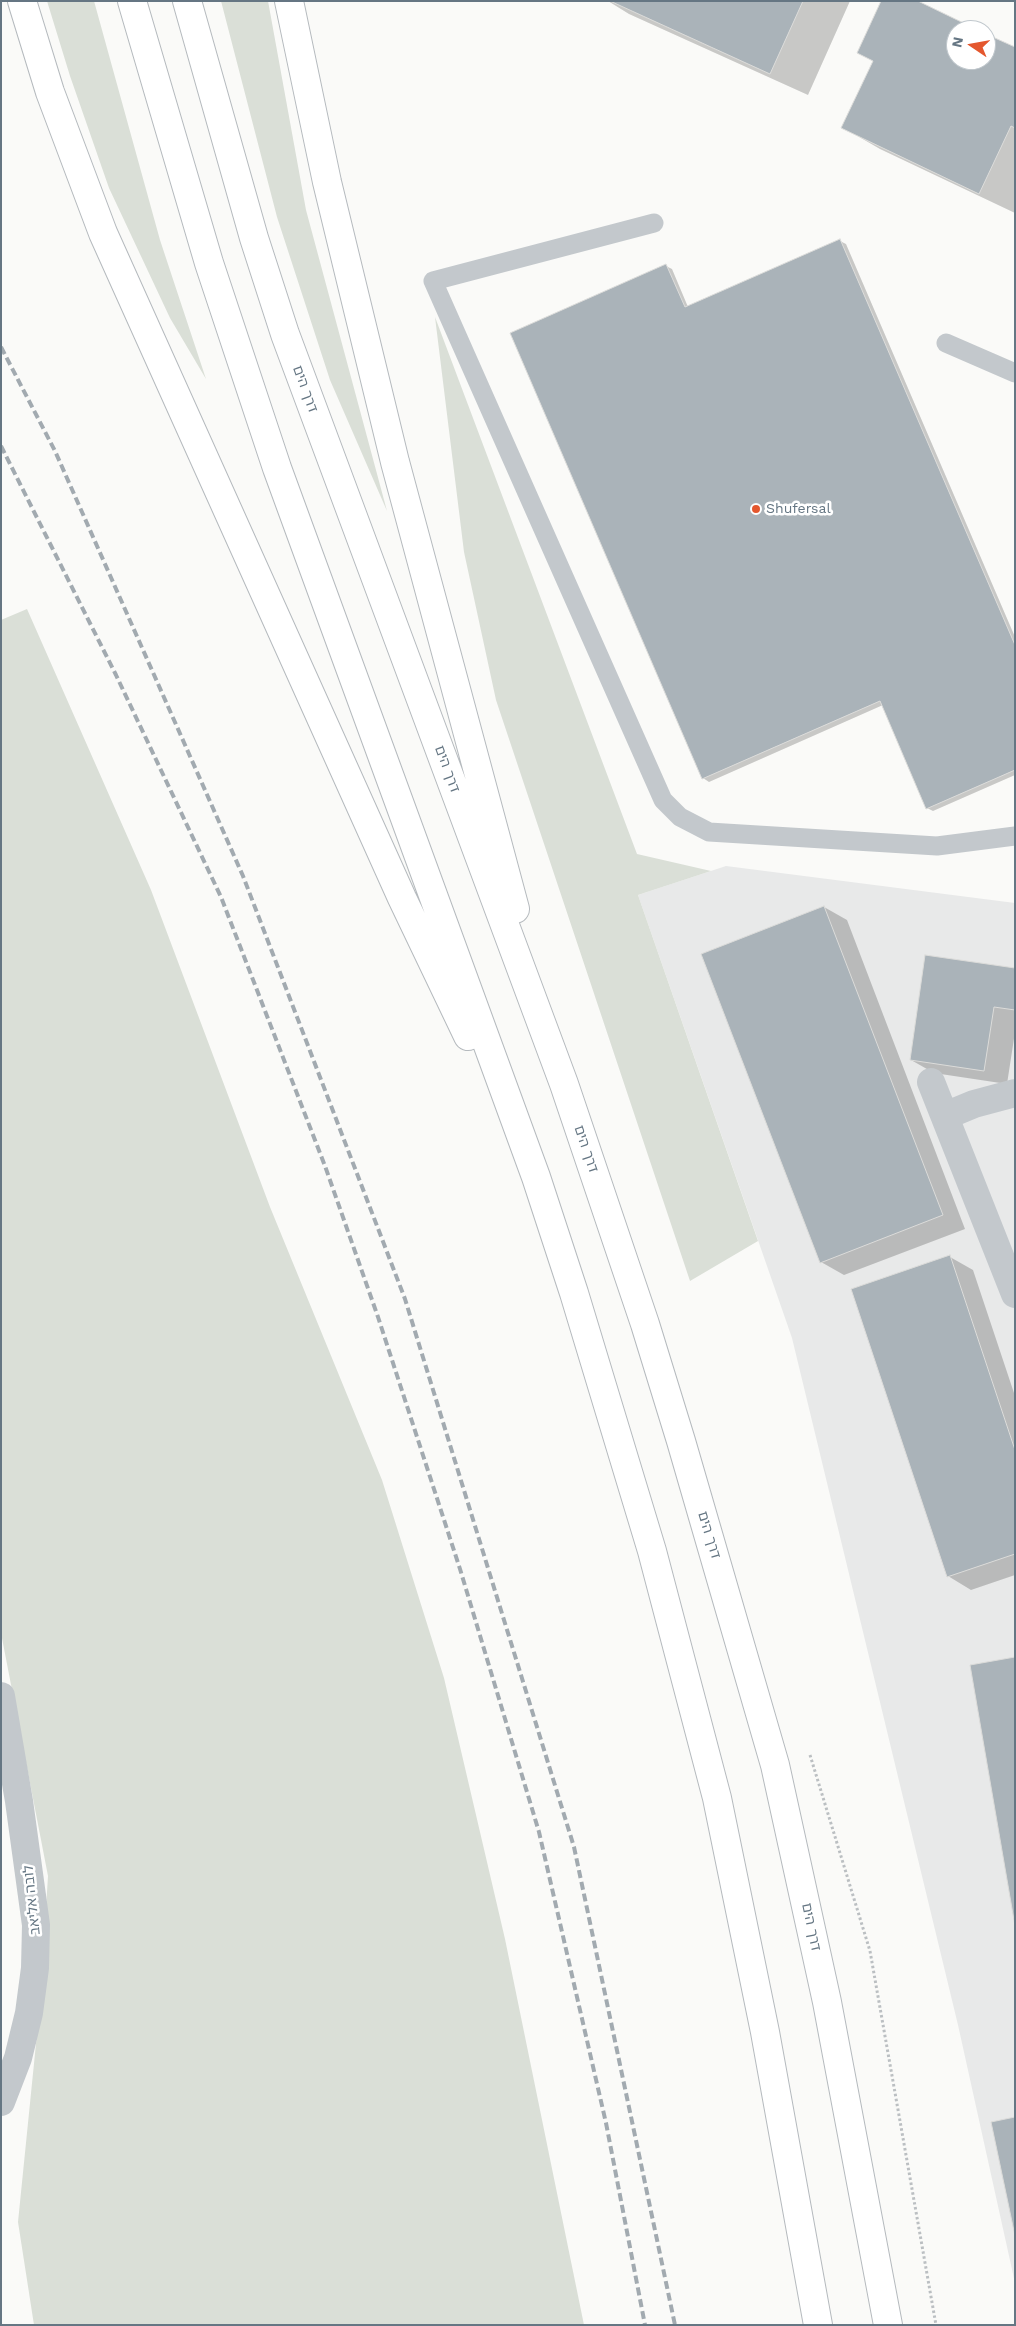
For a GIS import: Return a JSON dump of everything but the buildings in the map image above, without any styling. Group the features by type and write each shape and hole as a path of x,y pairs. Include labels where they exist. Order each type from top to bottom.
{"main road":[{"path":"22,1 50,92 103,233 402,898 536,1177"},
{"path":"132,1 208,263 277,468 536,1177 574,1293 652,1551 717,1798 763,2023 818,2325"},
{"name":"דרך הים","path":"188,1 246,210 285,334 564,1084 645,1324 775,1764 827,2002 888,2325"},
{"path":"289,1 310,104 394,462 564,1084"}],"street":[{"path":"931,1082 1015,1294"},
{"path":"945,1116 974,1104 1015,1093"},
{"name":"לובה אליאב","path":"1,1696 20,1801 36,1925 35,1968 29,2013 18,2058 1,2102"}],"lane":[{"path":"654,222 433,281 663,800 680,817 709,832 937,846 1015,836"},
{"path":"946,343 1015,373"}],"path":[{"path":"809,1751 870,1951 936,2325"}],"shaded area":[{"path":"47,1 94,1 160,240 206,379 170,318 109,188 70,76"},
{"path":"221,1 268,1 306,210 387,511 330,380 277,217"},
{"path":"435,317 637,854 711,871 638,895 758,1241 690,1281 496,700 464,552"},
{"path":"27,609 151,890 270,1207 382,1480 444,1678 505,1939 584,2325 34,2325 18,2222 40,2004 48,1876 1,1633 1,620"},
{"path":"726,866 1015,903 1015,2283 958,2025 792,1338 638,895"}],"railway":[{"path":"1,347 55,451 243,876 405,1299 574,1847 675,2325"},
{"path":"1,446 116,675 221,897 325,1166 378,1317 460,1569 539,1832 606,2123 645,2325"}],"place":[{"name":"Shufersal","path":"756,509"}]}
